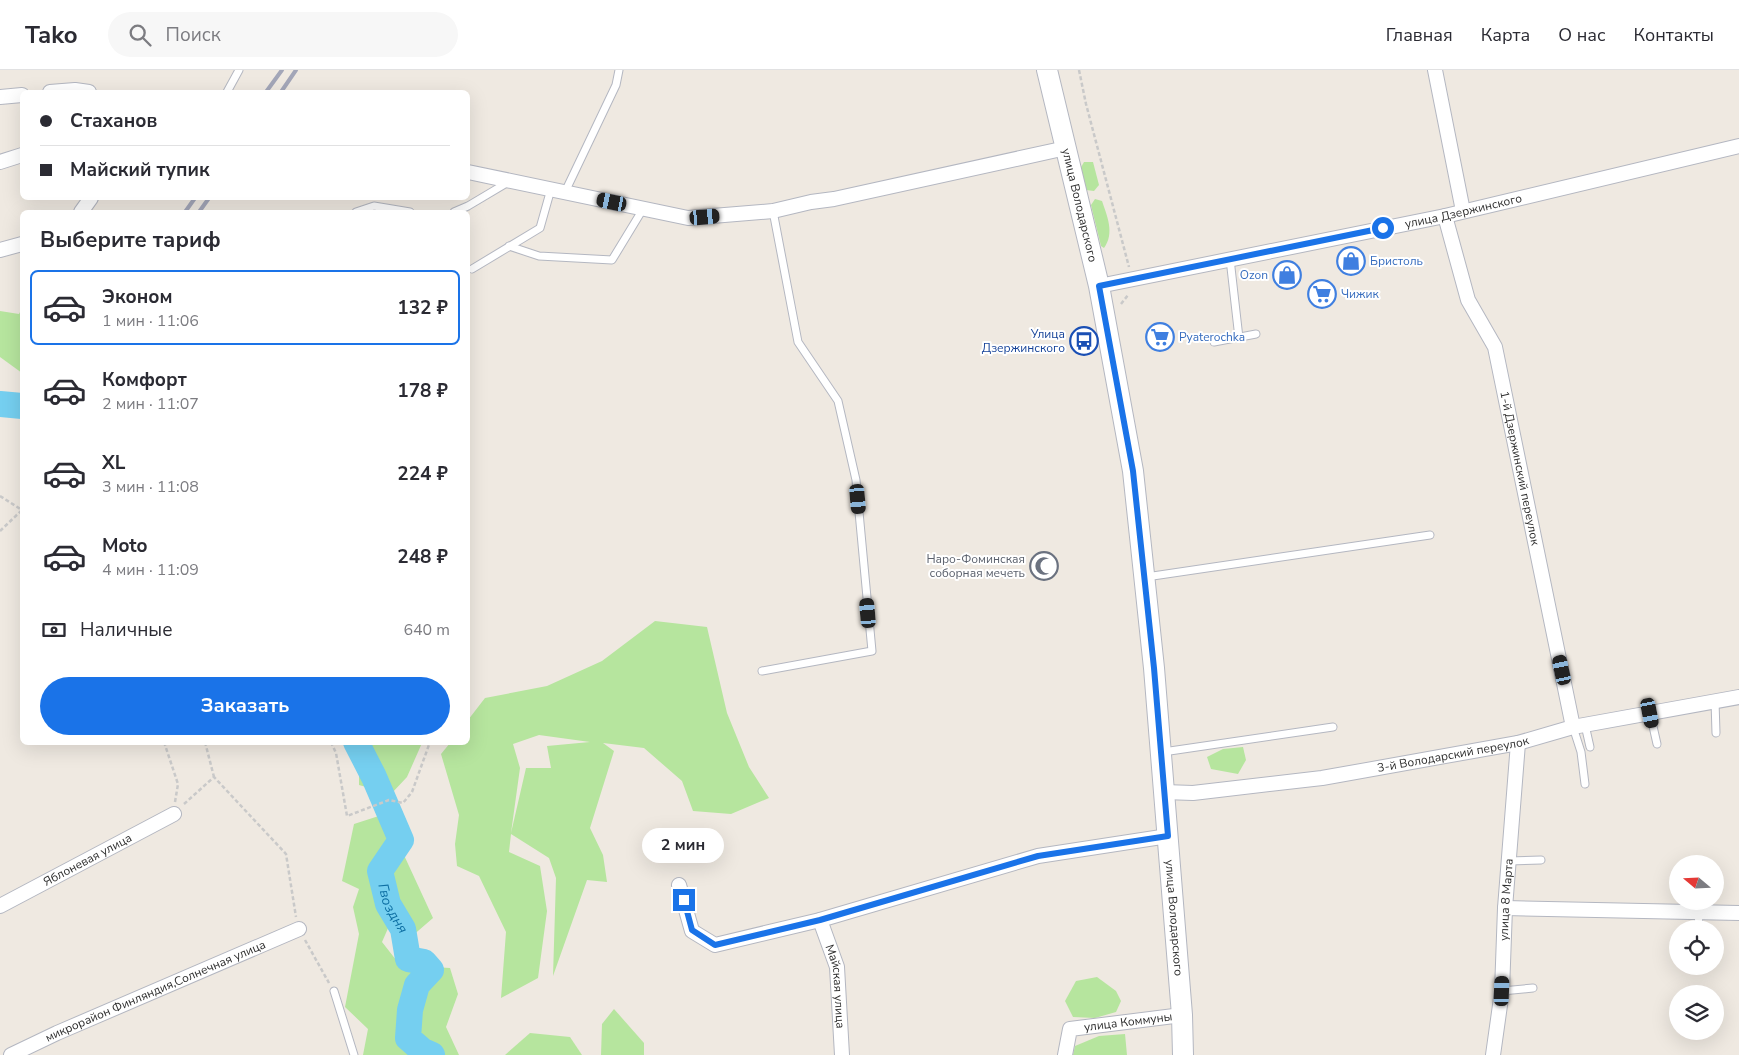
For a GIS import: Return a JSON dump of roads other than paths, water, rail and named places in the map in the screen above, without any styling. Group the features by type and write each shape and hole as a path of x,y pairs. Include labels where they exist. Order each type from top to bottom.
{"main road":[{"name":"улица Володарского","path":"1047,70 1099,286 1133,471 1161,752 1182,1015 1183,1055"}],"street":[{"path":"1434,70 1463,211"},
{"path":"0,97 20,95"},
{"name":"улица Дзержинского","path":"1099,286 1445,216 1739,146"},
{"path":"470,172 688,218 773,211 1066,148"},
{"path":"0,162 20,156"},
{"name":"1-й Дзержинский переулок","path":"1445,216 1468,300 1495,347 1579,726"},
{"path":"0,250 20,245"},
{"name":"3-й Володарский переулок","path":"1164,792 1193,793 1322,778 1518,743 1579,726 1739,697"},
{"name":"улица 8 Марта","path":"1493,1055 1502,991 1508,861 1518,743"},
{"name":"Яблоневая улица","path":"0,906 174,814"},
{"path":"679,885 692,930 715,945 820,920 1038,856 1168,836"},
{"path":"1505,908 1739,913"},
{"name":"Майская улица","path":"820,920 837,967 842,1055"},
{"name":"микрорайон Финляндия,Солнечная улица","path":"11,1055 57,1033 299,929"},
{"name":"улица Коммуны","path":"1065,1055 1070,1029 1182,1015"}],"lane":[{"path":"228,90 239,70"},
{"path":"565,192 616,85 619,70"},
{"path":"459,210 510,181"},
{"path":"472,268 540,228 551,190"},
{"path":"362,210 374,206 398,210"},
{"path":"509,246 539,256 612,260 644,209"},
{"path":"762,671 872,652 856,480 838,401 798,342 773,211"},
{"path":"1230,259 1239,338"},
{"path":"1214,342 1256,334"},
{"path":"1144,577 1430,535"},
{"path":"1715,701 1716,733"},
{"path":"1650,713 1657,744"},
{"path":"1579,726 1590,747"},
{"path":"1579,726 1585,784"},
{"path":"1161,752 1333,727"},
{"path":"1508,861 1541,860"},
{"path":"1699,912 1699,920"},
{"path":"1502,991 1533,988"},
{"path":"334,991 354,1055"}],"waterway":[{"name":"Гвоздня","path":"0,404 20,406"},
{"name":"Гвоздня","path":"358,745 374,777 401,840 380,871 388,904 403,929 408,959 424,962 431,970 417,985 410,1010 408,1038 423,1051 432,1055"}],"railway":[{"path":"267,90 282,70"},
{"path":"282,90 296,70"},
{"path":"186,210 194,200"},
{"path":"200,210 208,200"}],"place":[{"name":"Бристоль","path":"1351,261"},
{"name":"Ozon","path":"1287,275"},
{"name":"Чижик","path":"1322,294"},
{"name":"Pyaterochka","path":"1160,337"},
{"name":"Улица Дзержинского","path":"1084,341"},
{"name":"Наро-Фоминская соборная мечеть","path":"1044,566"}]}
